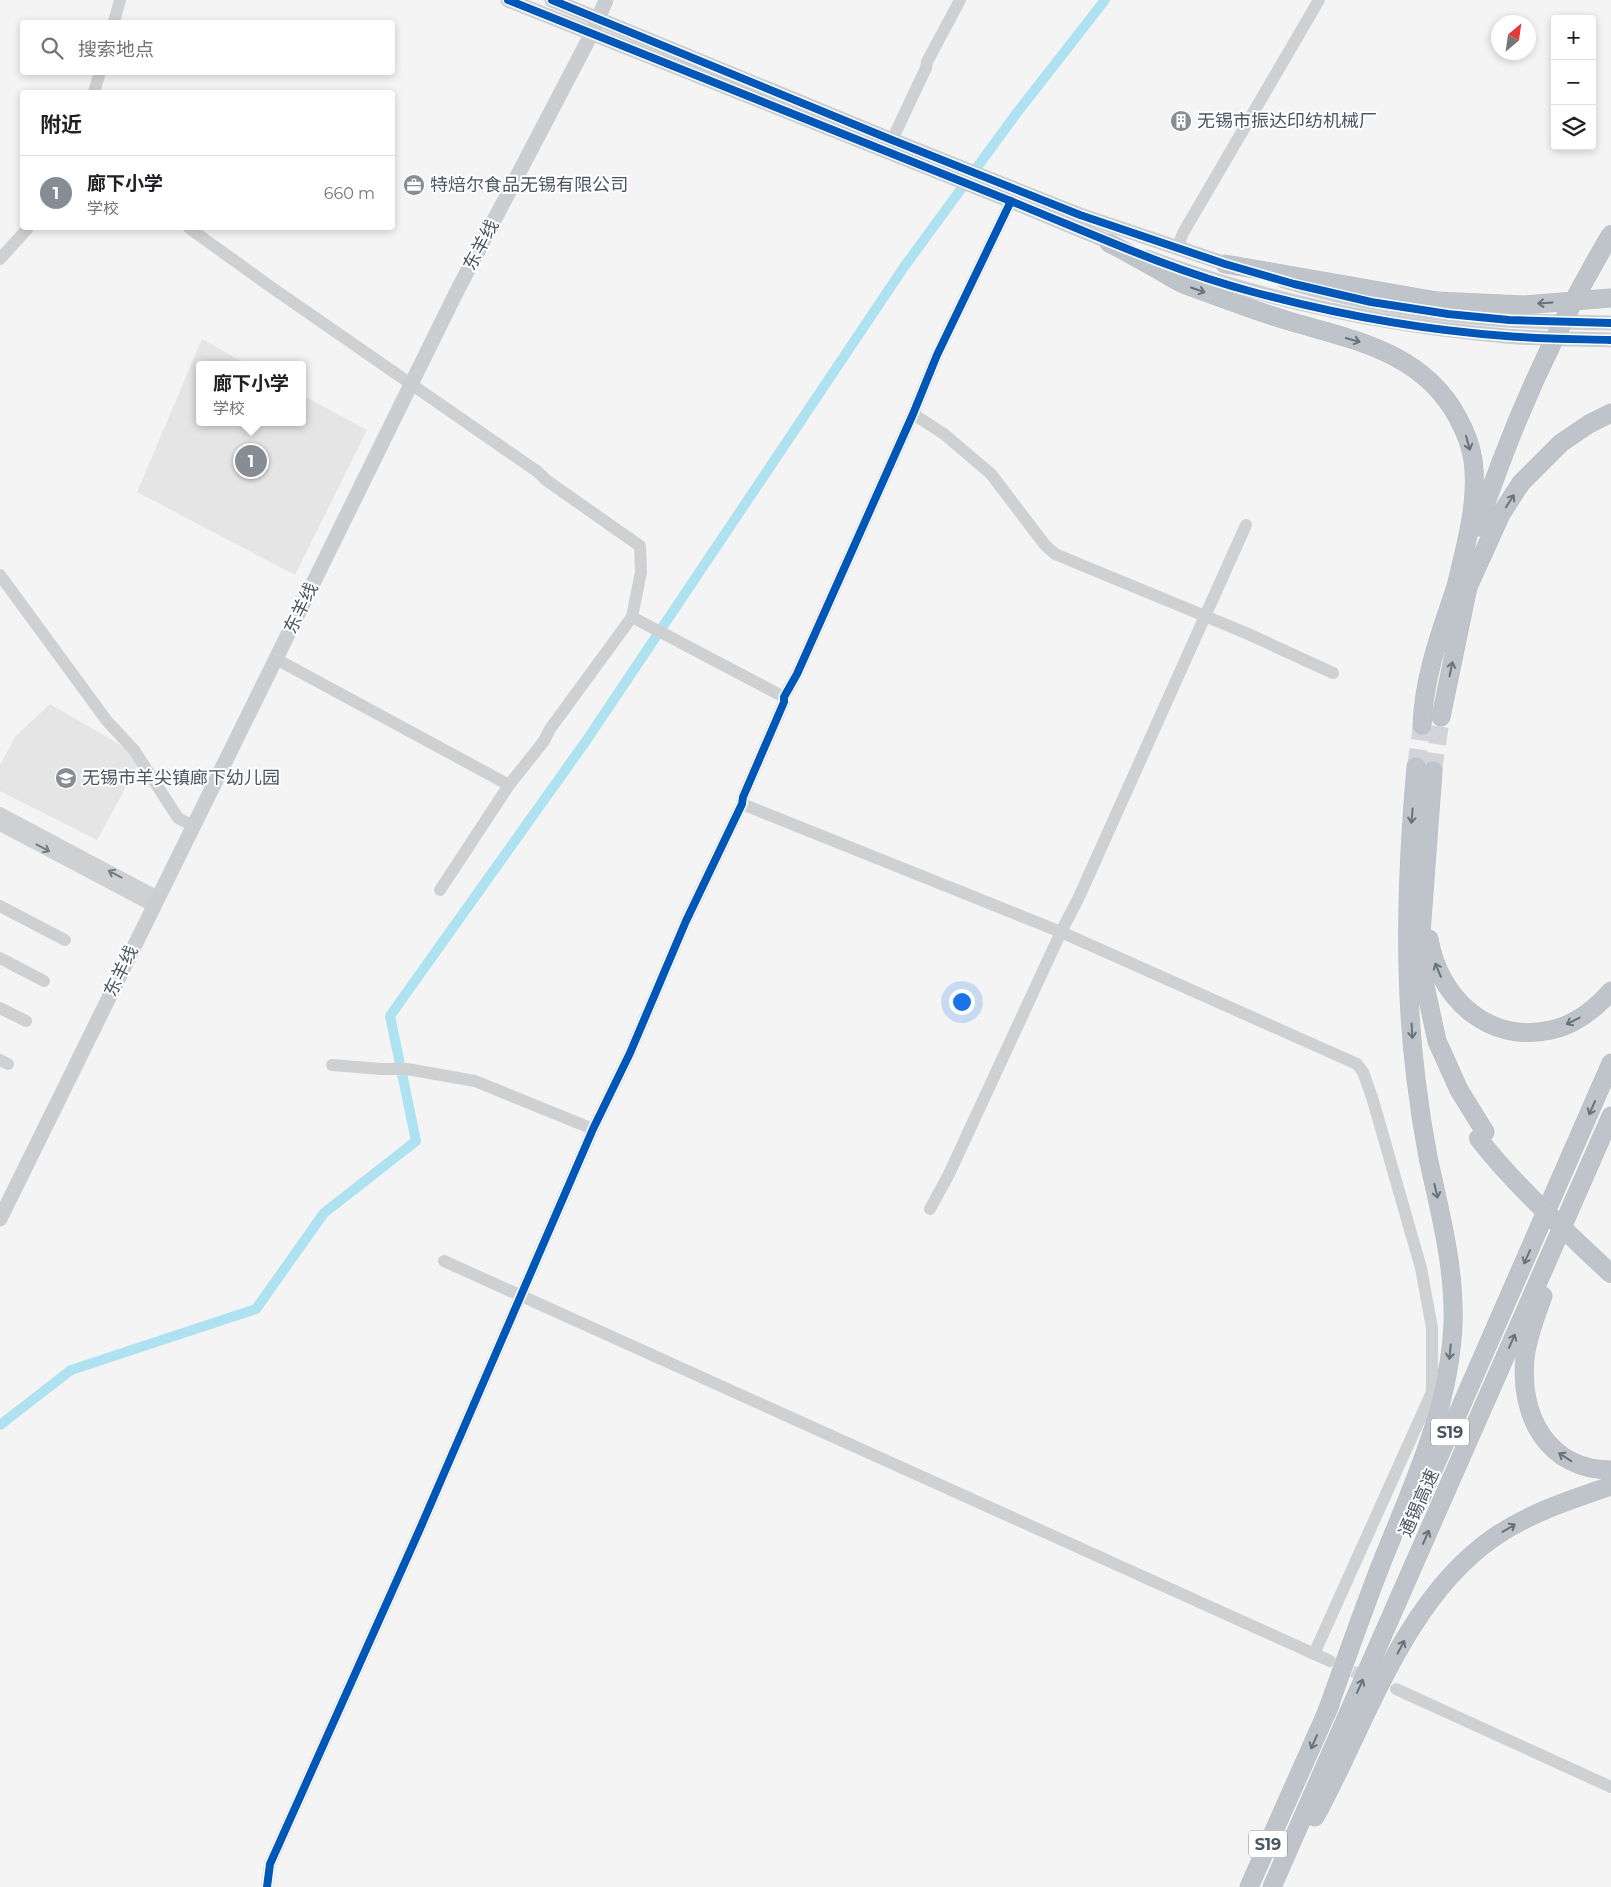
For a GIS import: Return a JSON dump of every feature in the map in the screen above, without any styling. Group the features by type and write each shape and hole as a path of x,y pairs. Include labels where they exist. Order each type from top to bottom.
{"highway":[{"path":"1422,725 1431,661 1462,587 1538,370 1611,234"},
{"path":"1109,243 1186,285 1287,320 1366,343 1415,368 1436,387 1452,407 1465,432 1473,460 1475,487 1462,587 1440,717"},
{"path":"1504,463 1546,372 1611,250"},
{"path":"1225,264 1437,301 1523,305 1611,298"},
{"path":"1462,587 1501,514 1522,483 1560,443 1589,424 1611,413"},
{"path":"1424,769 1410,840 1425,986 1437,1041 1493,1157 1531,1197 1611,1274"},
{"path":"1416,899 1444,984 1467,1010 1485,1021 1519,1032 1552,1030 1583,1016 1598,1005 1611,991"},
{"path":"1326,1714 1380,1568 1423,1462 1446,1386 1452,1334 1453,1297 1450,1265 1428,1154 1416,1080 1408,970 1416,899"},
{"name":"通锡高速","path":"1249,1887 1611,1063"},
{"name":"通锡高速","path":"1274,1887 1311,1813 1611,1116"},
{"path":"1611,1126 1540,1304 1525,1358 1524,1377 1526,1396 1532,1416 1540,1434 1554,1450 1567,1460 1582,1467 1611,1470"},
{"path":"1482,1135 1611,1261"},
{"path":"1311,1813 1406,1638 1436,1592 1456,1569 1493,1538 1525,1519 1540,1511 1611,1486"}],"main road":[{"path":"508,0 978,181 1225,264 1294,284 1371,302 1448,314 1509,320 1611,323"},
{"path":"552,0 892,140 954,171"},
{"name":"东羊线","path":"0,1219 411,383 592,33 606,0"},
{"path":"978,181 1011,201 1109,243 1186,271 1250,291 1386,322 1508,337 1611,340"}],"street":[{"path":"115,20 120,0"},
{"path":"892,140 926,68 927,62 960,0"},
{"path":"1177,249 1183,233 1319,0"},
{"path":"95,90 99,75"},
{"path":"267,1887 270,1864 419,1531 593,1129 630,1053 686,921 742,804 743,796 784,702 784,697 797,674 913,414 937,354 1011,201"},
{"path":"0,260 26,230"},
{"path":"192,230 538,472 546,480 640,546 641,572 637,619 550,729 544,741 510,785 440,890"},
{"path":"913,414 944,434 990,474 1045,545 1055,554 1246,633 1334,673"},
{"path":"930,1209 949,1174 1079,897 1246,525"},
{"path":"0,574 107,721 134,750 178,818 193,826"},
{"path":"637,619 784,697"},
{"path":"276,659 510,785"},
{"path":"742,804 1061,932 1357,1064 1363,1072 1372,1097 1421,1268 1432,1328 1432,1392 1314,1654"},
{"path":"0,813 156,901"},
{"path":"0,825 156,901"},
{"path":"1,910 65,940"},
{"path":"0,958 44,981"},
{"path":"0,1008 26,1021"},
{"path":"332,1065 381,1070 407,1069 474,1081 593,1129"},
{"path":"444,1261 1330,1661"},
{"path":"1396,1689 1611,1787"}],"shaded area":[{"path":"202,339 241,361 196,361 196,426 306,426 306,397 367,430 295,575 137,492"},
{"name":"无锡市羊尖镇廊下幼儿园","path":"50,704 129,750 138,765 97,840 0,791 0,765 15,737"}],"waterway":[{"path":"0,1425 71,1370 256,1309 324,1213 416,1141 390,1016 586,741 904,267 1016,114 1105,0"}],"tunnel":[{"path":"1433,771 1441,717"},
{"path":"1416,767 1422,725"},
{"path":"1336,1664 1373,1680"}],"cycle path":[{"path":"508,0 1132,251 1222,283 1315,307 1378,320 1442,330 1519,337 1611,340"},
{"path":"552,0 1080,215 1225,264 1294,284 1371,302 1448,314 1509,320 1611,323"},
{"path":"267,1887 270,1864 419,1531 593,1129 630,1053 686,921 742,804 743,797 784,702 784,697 797,674 913,414 937,355 1011,201"}],"place":[{"name":"无锡市振达印纺机械厂","path":"1181,121"},
{"name":"特焙尔食品无锡有限公司","path":"414,185"},
{"name":"廊下小学","path":"251,461"},
{"name":"无锡市羊尖镇廊下幼儿园","path":"66,778"}]}
